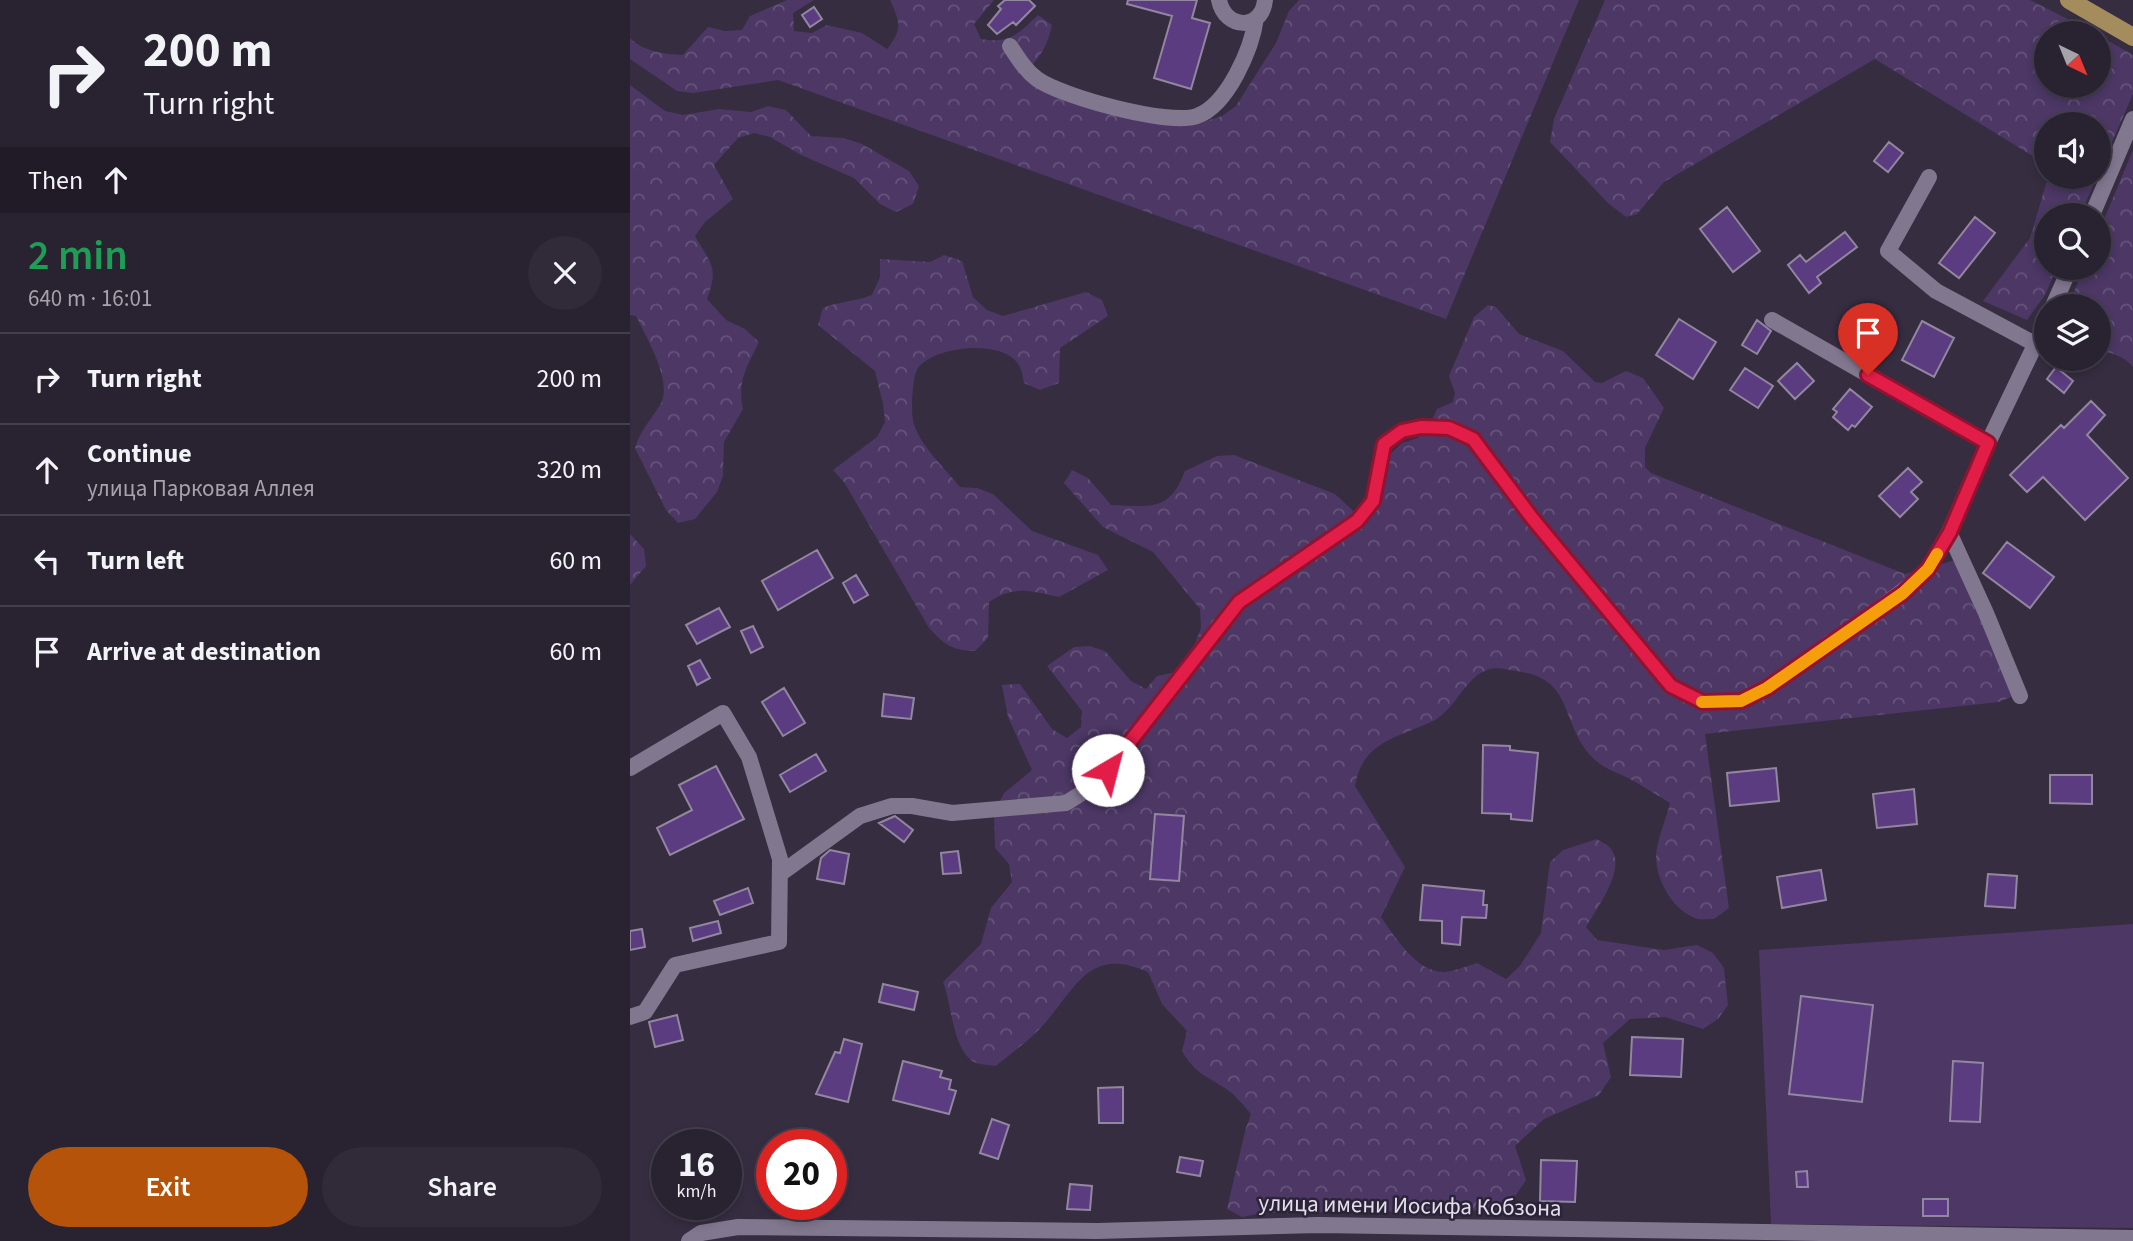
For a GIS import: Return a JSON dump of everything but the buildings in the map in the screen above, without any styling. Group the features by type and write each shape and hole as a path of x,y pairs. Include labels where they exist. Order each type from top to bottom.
{"main road":[{"path":"2069,0 2133,37"}],"street":[{"path":"1219,0 1221,10 1227,18 1247,23 1256,18 1265,0"},
{"path":"1010,46 1023,66 1038,80 1080,99 1160,116 1183,118 1197,116 1215,105 1233,80 1254,36 1256,18"},
{"path":"2097,203 2133,119"},
{"path":"1929,177 1888,251 1936,291 2034,343"},
{"path":"1772,320 1988,443"},
{"path":"780,874 860,816 892,806 912,806 952,813 1066,803 1090,788 1108,770 1239,602 1357,521 1373,501 1384,444 1402,431 1421,427 1449,428 1473,439 1532,518 1671,686 1703,702 1741,701 1767,688 1903,593 1928,569 1950,532 2034,346"},
{"path":"1950,532 2020,696"},
{"path":"630,768 723,713 749,757 780,859 779,942 675,965 645,1012 630,1017"},
{"name":"улица имени Иосифа Кобзона","path":"689,1241 701,1233 738,1227 1097,1231 1216,1226 1319,1233 2133,1238"}],"green space":[{"path":"787,0 814,0 793,13 794,31 812,33 827,25 862,33 887,49 898,31 896,14 890,0 994,0 974,24 981,39 1007,39 1038,15 1052,25 1044,48 1029,69 1033,86 1189,124 1222,116 1236,106 1276,43 1289,11 1299,0 1579,0 1446,319 778,80 693,93 677,91 630,59 630,38 648,49 683,55 708,27 725,31 742,30 750,16"},
{"path":"1605,0 2030,0 2071,21 2034,21 2034,98 2111,98 2111,42 2133,55 2133,94 2111,144 2111,112 2034,112 2034,157 1875,59 1664,182 1637,214 1626,217 1608,203 1550,142 1554,119"},
{"path":"630,85 665,111 683,115 719,109 751,112 768,106 786,110 811,136 844,138 862,144 909,171 919,186 913,204 896,212 880,204 854,178 801,155 770,137 754,133 738,138 714,165 733,199 705,222 695,236 712,266 711,288 707,299 726,320 745,329 759,342 742,382 743,409 724,442 723,476 717,492 695,519 678,523 666,510 635,448 643,430 660,405 664,385 652,348 636,316 630,315"},
{"path":"2133,150 2133,367 2126,360 2111,354 2111,294 2073,294 2079,280 2111,280 2111,203"},
{"path":"2044,189 2092,189 2085,203 2040,203"},
{"path":"2034,224 2034,280 2052,280 2045,294 2034,294 2034,310 2027,320 1983,301 2030,238"},
{"path":"944,255 962,261 973,297 987,310 1003,316 1086,292 1102,300 1108,316 1060,348 1059,383 1040,390 1024,383 1020,367 1013,358 986,349 970,348 939,354 927,360 916,372 912,409 916,430 960,487 977,488 993,494 1032,531 1098,555 1108,570 1059,597 1031,591 1015,591 989,602 988,638 975,651 949,646 929,628 844,482 833,470 877,437 885,422 875,371 818,325 823,308 872,295 880,277 880,259 930,262"},
{"path":"1488,305 1496,307 1519,334 1563,351 1595,382 1602,383 1626,371 1643,378 1664,408 1645,448 1645,467 1651,473 1905,574 1956,560 2013,696 1999,702 1705,734 1729,908 1714,919 1698,919 1674,903 1659,876 1656,851 1670,803 1596,760 1582,744 1564,704 1548,682 1535,675 1503,669 1493,668 1481,673 1466,686 1440,717 1382,744 1365,760 1359,772 1355,786 1405,867 1381,917 1393,934 1416,960 1435,971 1445,972 1477,963 1506,979 1520,966 1541,933 1550,862 1563,850 1597,839 1611,849 1615,857 1615,867 1603,900 1586,927 1597,940 1664,950 1697,945 1713,953 1724,968 1728,1005 1718,1019 1703,1029 1665,1017 1630,1019 1603,1043 1611,1077 1599,1095 1544,1119 1515,1146 1526,1180 1506,1210 1262,1213 1242,1217 1227,1209 1251,1114 1231,1092 1191,1064 1182,1051 1187,1031 1162,1004 1148,972 1128,965 1098,967 1076,984 1040,1029 996,1066 974,1062 961,1047 943,982 981,944 991,908 1012,882 1009,864 995,848 994,813 1004,793 1032,770 1008,717 1002,685 1020,684 1052,729 1067,738 1081,727 1082,711 1047,666 1074,647 1090,646 1105,651 1131,681 1146,689 1157,676 1176,672 1189,659 1201,628 1200,609 1153,552 1103,527 1064,483 1072,470 1088,478 1111,505 1147,506 1157,504 1172,494 1185,471 1217,456 1234,455 1335,494 1364,521 1389,455 1402,443 1418,438 1430,425 1437,409 1453,402 1455,393 1449,376 1474,317"},
{"path":"630,534 644,549 646,566 630,585"},
{"path":"2133,924 2133,1228 1771,1224 1759,950"}],"slow traffic":[{"path":"1702,702 1741,701 1767,688 1903,593 1928,569 1937,554"}],"route":[{"path":"1108,770 1239,602 1357,521 1373,501 1384,444 1402,431 1421,427 1449,428 1473,439 1532,518 1671,686 1703,702 1741,701 1759,693 1850,631 1919,579 1950,532 1988,443 1868,375"}]}
